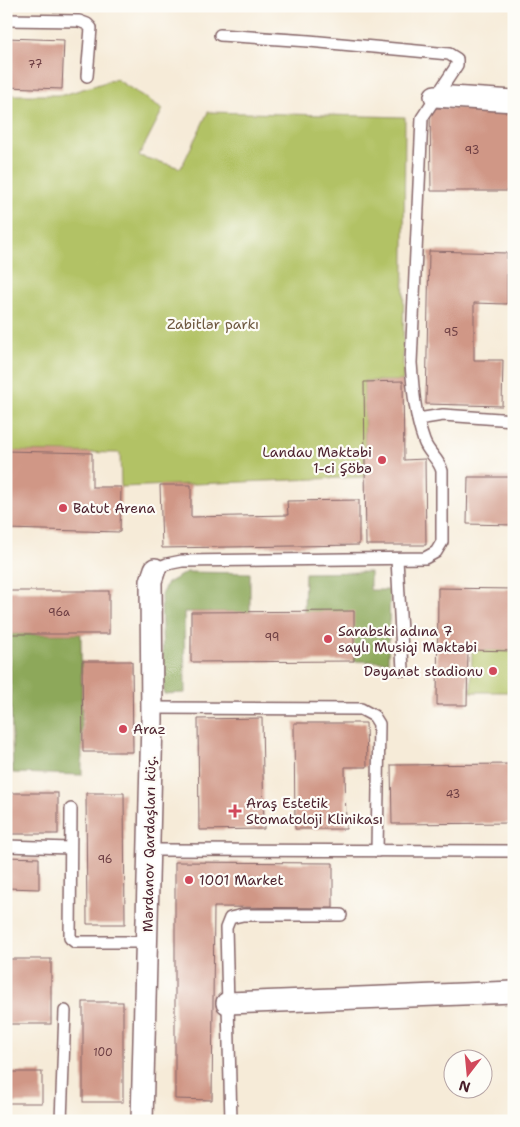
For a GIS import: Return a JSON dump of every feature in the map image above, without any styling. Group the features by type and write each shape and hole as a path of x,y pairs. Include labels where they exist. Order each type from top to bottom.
{"street":[{"path":"435,96 514,101"},
{"name":"Mərdanov Qardaşları küç.","path":"142,1121 150,850 151,581 155,569"},
{"path":"227,1004 514,992"}],"lane":[{"path":"6,20 79,21 87,24 91,28 88,76"},
{"path":"155,569 182,561 425,558 436,552 442,542 442,471 440,463 424,442 413,394 411,363 422,118 457,65 457,59 449,54 310,40 220,35"},
{"path":"418,419 443,415 514,420"},
{"path":"397,558 403,670"},
{"path":"152,708 361,709 374,716 378,724 378,851"},
{"path":"70,809 70,938 75,942 147,942"},
{"path":"6,846 70,848"},
{"path":"150,850 514,851"},
{"path":"231,1121 226,928 230,918 244,914 341,915"},
{"path":"61,1121 65,1011"}],"green space":[{"name":"Zabitlər parkı","path":"116,79 163,109 139,156 181,168 208,112 405,117 403,381 364,381 365,477 121,487 120,453 6,451 6,95 63,95"},
{"path":"187,572 250,573 250,612 184,612 185,693 164,694 161,595 167,583"},
{"path":"370,572 370,590 390,590 388,662 354,661 304,611 305,573"},
{"path":"9,634 81,634 82,775 13,773"},
{"name":"Dəyanət stadionu","path":"472,650 514,651 514,692 471,692"}],"building":[{"path":"6,38 64,40 62,89 6,87"},
{"path":"430,108 514,108 514,191 431,191"},
{"path":"429,251 507,253 507,304 474,303 474,360 503,360 502,406 426,404"},
{"path":"403,381 404,460 425,459 426,545 366,545 364,382"},
{"name":"Batut Arena","path":"6,451 92,453 92,487 121,487 120,532 6,529"},
{"path":"468,477 514,477 514,525 467,524"},
{"path":"160,485 191,485 191,517 288,515 287,501 359,500 359,545 162,548"},
{"path":"438,588 514,589 514,651 468,650 467,705 437,705"},
{"path":"9,591 109,591 109,634 9,634"},
{"path":"354,611 354,661 191,662 191,612"},
{"path":"82,661 132,661 133,752 83,752"},
{"path":"262,718 264,829 199,830 198,719"},
{"path":"294,723 366,723 367,767 345,767 346,829 295,829"},
{"path":"514,764 514,823 392,824 391,765"},
{"path":"6,793 58,793 58,834 6,834"},
{"path":"86,793 124,793 125,924 87,924"},
{"path":"6,857 39,858 39,889 6,888"},
{"path":"175,862 333,863 333,908 214,907 212,1100 175,1099"},
{"path":"6,959 51,959 51,1024 6,1024"},
{"path":"83,1002 123,1002 123,1102 83,1102"},
{"path":"6,1072 42,1072 42,1103 6,1103"}],"place":[{"name":"Landau Məktəbi 1-ci Şöbə","path":"382,460"},
{"name":"Batut Arena","path":"63,508"},
{"name":"Sarabski adına 7 saylı Musiqi Məktəbi","path":"328,639"},
{"name":"Dəyanət stadionu","path":"493,671"},
{"name":"Araz","path":"123,729"},
{"name":"Araş Estetik Stomatoloji Klinikası","path":"235,811"},
{"name":"1001 Market","path":"189,880"}]}
